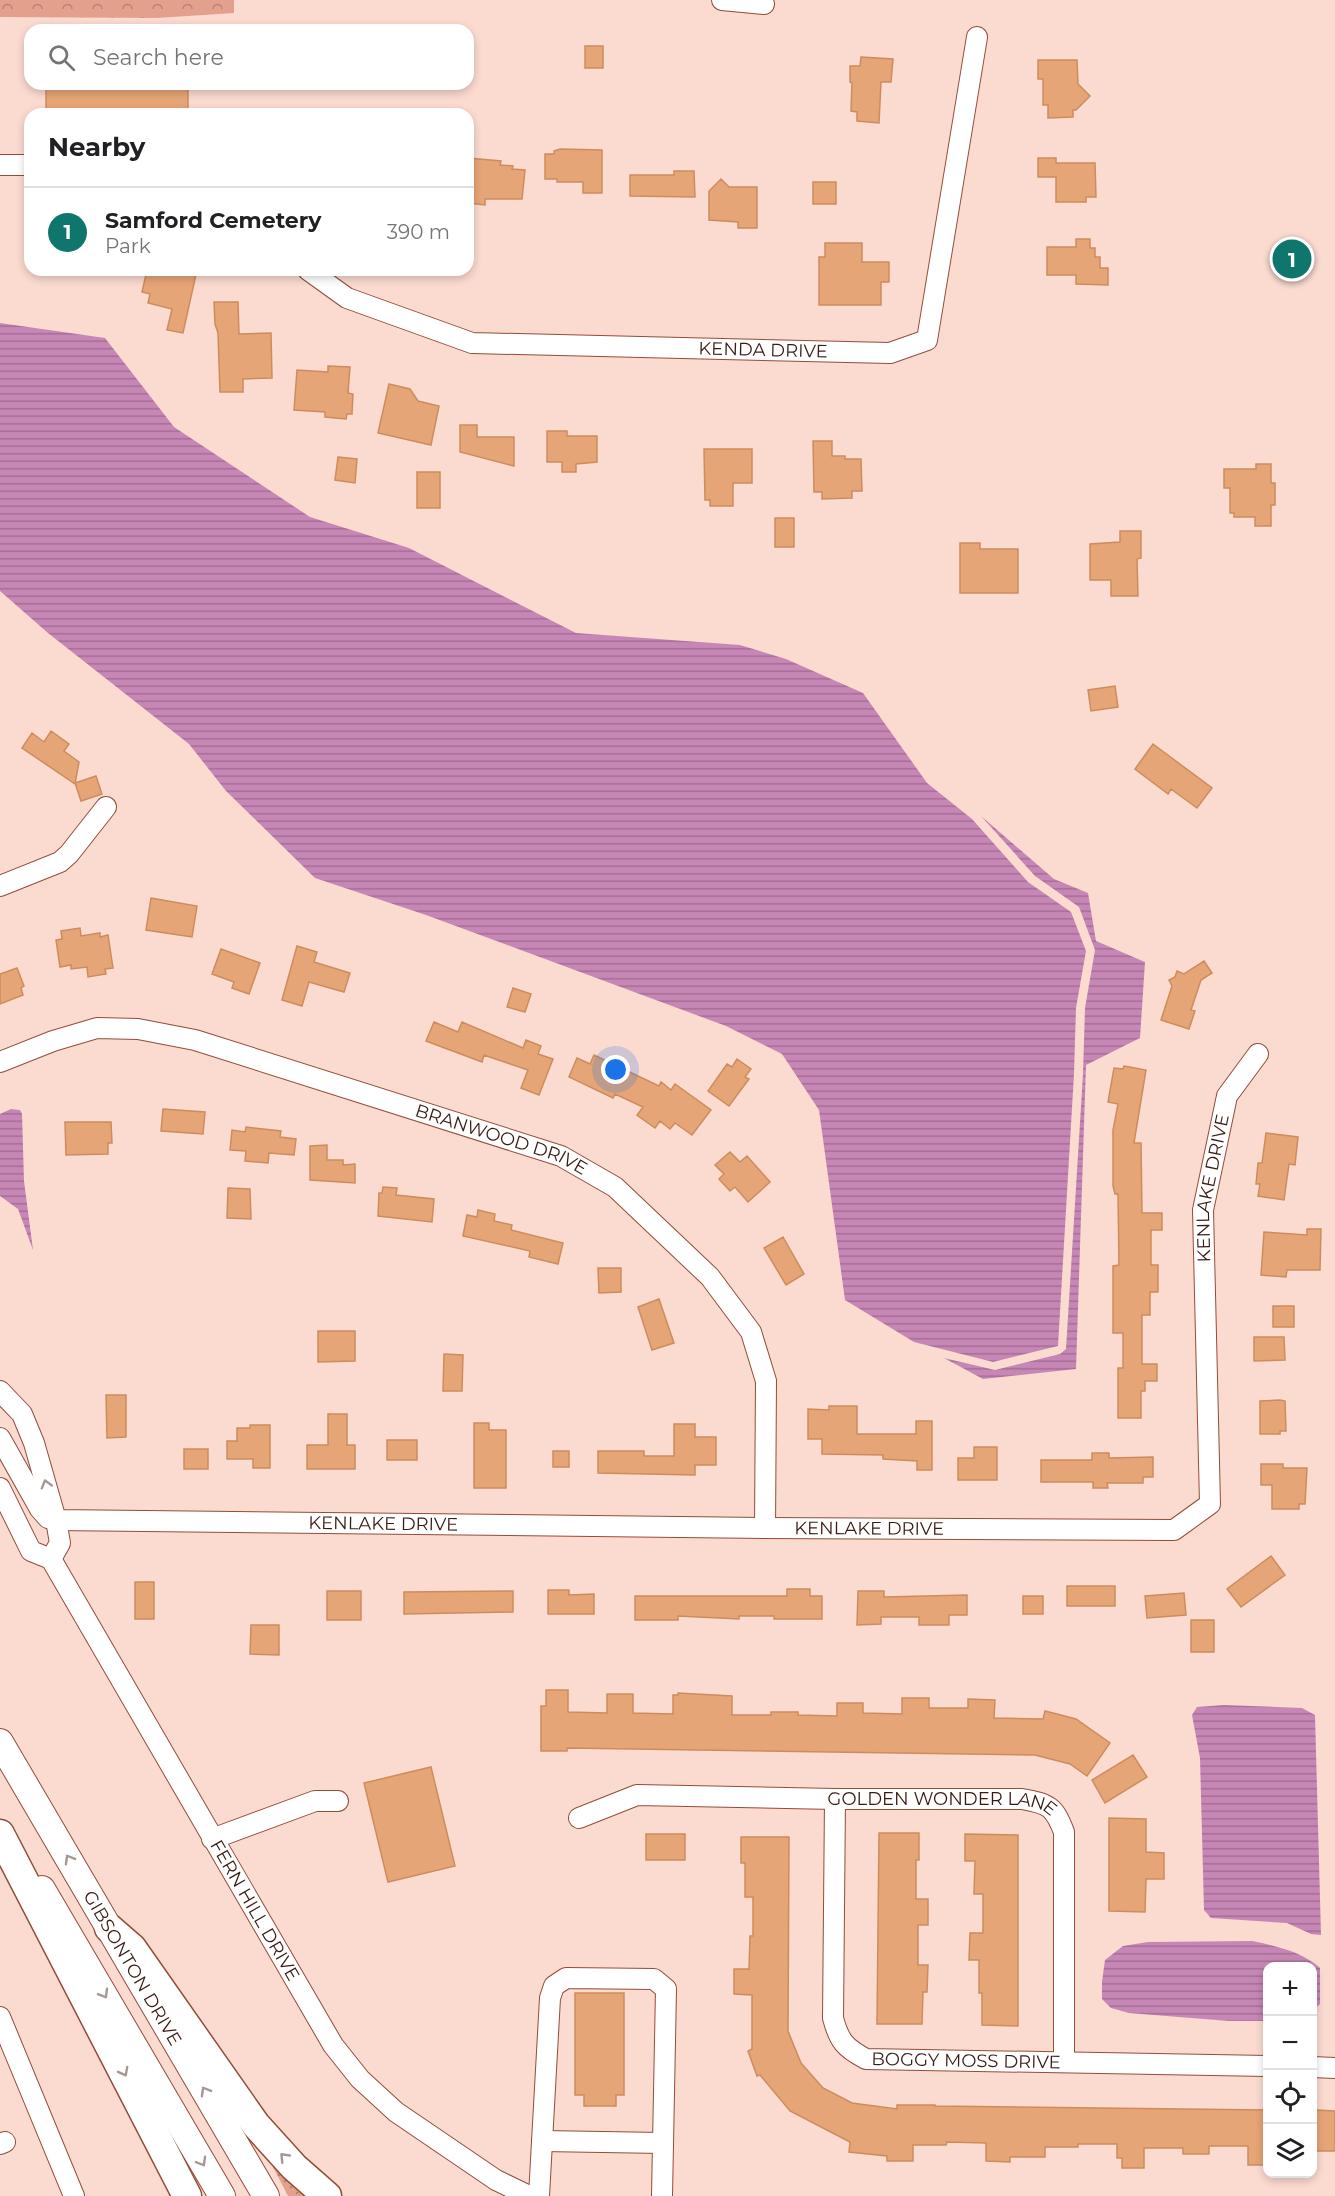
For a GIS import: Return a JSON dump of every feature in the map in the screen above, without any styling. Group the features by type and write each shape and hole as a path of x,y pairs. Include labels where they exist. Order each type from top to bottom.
{"highway":[{"path":"0,1834 187,2196"},
{"path":"109,1928 132,1948 256,2125 294,2168 327,2196"}],"main road":[{"name":"GIBSONTON DRIVE","path":"0,1742 266,2196"},
{"name":"GIBSONTON DRIVE","path":"0,1816 222,2196"}],"street":[{"path":"722,0 764,4"},
{"name":"KENDA DRIVE","path":"316,276 347,298 472,343 890,353 927,340 977,37"},
{"path":"0,165 24,165"},
{"path":"0,886 60,862 106,807"},
{"name":"BRANWOOD DRIVE","path":"0,1062 53,1041 97,1028 138,1029 195,1040 561,1156 615,1187 710,1277 752,1332 766,1381 765,1528"},
{"name":"KENLAKE DRIVE","path":"56,1520 1174,1530 1210,1504 1203,1210 1227,1096 1257,1053"},
{"path":"0,1391 22,1414 34,1443 56,1520 60,1543 51,1559"},
{"path":"0,1438 40,1509 48,1518 56,1520"},
{"name":"FERN HILL DRIVE","path":"0,1488 31,1551 51,1559 333,2045 360,2079 396,2112 496,2180 529,2196"},
{"name":"GOLDEN WONDER LANE","path":"579,1818 637,1795 835,1799 1022,1799 1043,1803 1057,1814 1064,1832 1064,2062"},
{"name":"BOGGY MOSS DRIVE","path":"835,1799 834,2018 837,2034 848,2050 866,2059 1263,2066"},
{"path":"212,1839 315,1802 338,1801"},
{"path":"539,2196 550,1998 554,1986 566,1978 654,1979 666,1989 662,2196"},
{"path":"0,2017 74,2196"},
{"path":"1317,2067 1335,2068"},
{"path":"542,2142 663,2143"}],"green space":[{"path":"0,0 234,0 234,13 157,18 0,17"},
{"path":"276,2165 312,2196 288,2196 273,2167"}],"shaded area":[{"path":"0,323 105,338 174,427 310,517 409,548 576,633 740,645 786,659 863,693 927,783 972,819 1028,882 1071,912 1086,951 1076,1008 1058,1346 993,1362 914,1342 845,1300 819,1110 782,1054 726,1026 426,915 315,878 226,791 189,744 48,633 0,591"},
{"path":"981,816 1054,879 1088,893 1096,941 1145,962 1140,1038 1086,1065 1076,1369 983,1379 944,1358 995,1370 1060,1354 1066,1349 1085,1008 1095,950 1079,907 1035,876"},
{"path":"11,1109 20,1110 22,1114 24,1181 33,1250 18,1209 0,1196 0,1114"},
{"path":"1224,1705 1302,1708 1315,1715 1321,1935 1311,1934 1287,1923 1211,1918 1204,1910 1200,1758 1192,1715 1197,1707"},
{"path":"1252,1941 1279,1947 1313,1962 1263,1962 1263,2021 1229,2021 1129,2013 1111,2008 1102,1999 1105,1960 1123,1946 1148,1942"},
{"path":"1317,1965 1320,1968 1320,2004 1317,2007"}],"building":[{"path":"585,46 603,46 603,68 585,68"},
{"path":"861,57 893,59 891,82 881,82 879,123 857,121 857,112 851,111 850,66 860,66"},
{"path":"1038,60 1077,60 1078,84 1090,96 1076,110 1073,110 1073,117 1048,118 1048,105 1043,105 1043,79 1038,79"},
{"path":"46,90 188,90 188,108 46,108"},
{"path":"560,149 602,150 602,193 583,193 583,182 557,182 557,179 545,179 545,154 554,154 554,151"},
{"path":"1038,158 1056,158 1056,163 1095,163 1096,197 1086,197 1086,202 1056,202 1056,177 1038,177"},
{"path":"474,159 501,161 500,165 525,170 522,199 485,199 485,205 474,204"},
{"path":"674,171 694,171 695,197 630,196 630,175 674,175"},
{"path":"721,179 729,187 757,187 757,228 738,228 738,222 709,220 709,191"},
{"path":"813,182 836,182 836,204 813,204"},
{"path":"1076,239 1090,239 1090,248 1095,248 1095,257 1100,257 1100,268 1108,268 1108,285 1076,284 1076,275 1047,275 1047,247 1076,247"},
{"path":"825,243 862,243 862,262 889,262 889,282 881,282 881,305 819,305 819,257 825,257"},
{"path":"146,276 196,276 183,333 167,330 172,309 148,303 150,294 142,292"},
{"path":"214,302 238,302 239,334 271,333 272,378 243,379 243,392 220,392 218,333 215,324"},
{"path":"328,366 350,367 348,393 353,394 352,414 347,414 346,419 325,417 325,412 294,410 297,370 328,372"},
{"path":"389,384 410,389 418,401 439,406 431,445 378,433"},
{"path":"460,425 477,425 477,437 514,437 514,466 460,452"},
{"path":"547,431 567,431 567,436 597,436 597,462 576,464 576,472 562,472 562,462 547,462"},
{"path":"813,441 832,441 832,456 861,459 862,491 852,491 852,498 822,499 822,492 814,492"},
{"path":"704,449 752,449 752,483 733,483 733,506 710,506 710,500 705,500"},
{"path":"338,457 357,459 355,483 335,480"},
{"path":"1256,464 1271,464 1271,483 1275,483 1275,505 1271,505 1271,526 1255,526 1255,517 1234,517 1234,513 1230,513 1230,488 1224,488 1224,469 1256,469"},
{"path":"417,472 440,472 440,508 417,508"},
{"path":"775,518 794,518 794,547 775,547"},
{"path":"1120,531 1141,531 1141,558 1137,559 1138,596 1111,596 1111,580 1090,580 1090,544 1120,542"},
{"path":"960,543 980,543 980,549 1018,549 1018,593 960,593"},
{"path":"1115,686 1118,707 1091,711 1088,690"},
{"path":"51,731 69,744 64,751 79,762 75,784 22,748 32,733 44,742"},
{"path":"1153,744 1212,788 1197,808 1171,789 1168,794 1135,769"},
{"path":"96,776 102,794 81,801 75,783"},
{"path":"151,898 197,906 192,937 146,930"},
{"path":"80,928 81,936 100,933 100,937 108,935 113,968 105,969 106,974 88,977 87,967 71,969 71,965 60,967 56,940 62,939 61,931"},
{"path":"297,946 317,952 314,962 350,973 344,992 309,982 302,1006 282,1000"},
{"path":"221,949 260,963 249,994 232,988 234,982 212,974"},
{"path":"1204,961 1212,973 1201,980 1191,1010 1195,1011 1189,1029 1161,1020 1172,986 1169,980 1175,977 1177,971 1184,974"},
{"path":"17,968 24,986 21,988 23,995 0,1004 0,974"},
{"path":"513,988 531,994 525,1012 507,1007"},
{"path":"434,1022 458,1032 462,1022 523,1048 526,1040 541,1046 538,1054 553,1059 539,1095 521,1088 528,1070 484,1055 482,1062 426,1041"},
{"path":"594,1055 659,1086 661,1082 671,1090 675,1084 711,1110 692,1135 675,1123 670,1129 660,1121 655,1128 637,1115 643,1107 615,1094 613,1098 569,1077 577,1058 590,1064"},
{"path":"737,1059 751,1069 745,1077 749,1079 729,1106 708,1091 727,1064 732,1067"},
{"path":"1124,1066 1146,1070 1134,1143 1141,1143 1142,1213 1162,1213 1162,1230 1151,1230 1151,1265 1158,1265 1158,1292 1150,1292 1150,1315 1142,1315 1142,1364 1157,1364 1157,1381 1145,1381 1145,1391 1141,1391 1141,1418 1118,1418 1118,1368 1123,1368 1123,1333 1113,1333 1113,1266 1119,1265 1118,1194 1115,1194 1113,1186 1113,1130 1118,1104 1108,1102 1114,1068 1123,1069"},
{"path":"163,1109 205,1112 203,1134 161,1131"},
{"path":"65,1122 111,1122 112,1143 108,1143 108,1154 66,1155"},
{"path":"246,1127 281,1131 280,1137 296,1139 294,1155 269,1153 268,1163 245,1161 246,1151 230,1150 232,1130 245,1132"},
{"path":"1266,1133 1298,1137 1295,1165 1289,1164 1284,1200 1258,1196 1260,1184 1256,1184 1258,1163 1262,1163"},
{"path":"327,1145 327,1160 343,1160 343,1165 355,1164 355,1183 310,1180 310,1146"},
{"path":"730,1152 740,1162 747,1156 770,1182 748,1202 735,1187 730,1191 719,1179 724,1174 715,1165"},
{"path":"383,1187 397,1188 396,1195 434,1199 432,1222 378,1216 379,1193 382,1193"},
{"path":"228,1188 250,1189 251,1219 227,1218"},
{"path":"478,1210 495,1214 494,1221 512,1225 511,1230 563,1243 558,1264 529,1257 530,1251 463,1236 467,1215 477,1217"},
{"path":"1307,1229 1321,1229 1320,1270 1287,1270 1286,1277 1261,1275 1264,1232 1307,1235"},
{"path":"783,1237 804,1274 786,1285 764,1248"},
{"path":"598,1268 621,1268 621,1292 599,1293"},
{"path":"659,1299 674,1343 652,1350 638,1307"},
{"path":"1273,1306 1294,1306 1294,1327 1273,1327"},
{"path":"318,1331 355,1331 355,1361 318,1362"},
{"path":"1254,1337 1284,1337 1285,1360 1254,1361"},
{"path":"444,1354 463,1355 462,1391 443,1391"},
{"path":"106,1395 126,1395 126,1437 107,1438"},
{"path":"1260,1401 1285,1401 1286,1431 1280,1431 1280,1434 1260,1434"},
{"path":"829,1406 857,1406 857,1434 916,1434 916,1421 932,1421 932,1470 917,1470 917,1461 883,1459 883,1455 822,1454 822,1439 808,1439 808,1409 829,1410"},
{"path":"328,1414 347,1414 347,1445 355,1445 355,1469 307,1469 307,1445 328,1445"},
{"path":"474,1423 489,1423 489,1430 506,1430 506,1488 474,1488"},
{"path":"674,1424 695,1424 695,1437 716,1437 716,1465 695,1465 695,1475 598,1473 598,1451 644,1451 644,1456 674,1456"},
{"path":"250,1425 270,1425 270,1468 253,1468 253,1459 227,1459 227,1441 237,1441 237,1428 250,1428"},
{"path":"387,1440 417,1440 417,1460 387,1460"},
{"path":"974,1447 997,1447 997,1480 958,1480 958,1458 974,1458"},
{"path":"184,1449 208,1449 208,1469 184,1469"},
{"path":"553,1451 569,1451 569,1467 553,1467"},
{"path":"1092,1453 1109,1453 1109,1458 1153,1457 1153,1477 1143,1477 1143,1483 1107,1483 1108,1488 1093,1488 1093,1482 1041,1482 1041,1460 1092,1460"},
{"path":"1261,1464 1283,1464 1283,1468 1307,1468 1305,1504 1299,1504 1299,1509 1272,1509 1272,1485 1261,1485"},
{"path":"1271,1556 1285,1575 1241,1607 1227,1589"},
{"path":"135,1582 154,1582 154,1619 135,1619"},
{"path":"1067,1586 1115,1586 1115,1606 1067,1606"},
{"path":"787,1589 810,1589 810,1596 822,1596 822,1619 774,1619 774,1616 739,1616 739,1619 678,1616 678,1620 635,1620 635,1596 787,1596"},
{"path":"548,1590 569,1590 569,1595 594,1594 594,1614 548,1614"},
{"path":"327,1591 361,1591 361,1620 327,1620"},
{"path":"513,1591 513,1612 404,1614 404,1592"},
{"path":"858,1591 884,1591 884,1597 967,1595 967,1615 949,1615 949,1625 919,1625 919,1617 881,1617 881,1624 857,1625"},
{"path":"1184,1593 1186,1615 1147,1618 1145,1596"},
{"path":"1023,1596 1043,1596 1043,1614 1023,1614"},
{"path":"1191,1620 1214,1620 1214,1652 1191,1652"},
{"path":"251,1625 279,1625 279,1655 250,1654"},
{"path":"546,1690 568,1690 568,1712 607,1713 607,1694 633,1694 633,1713 673,1714 673,1695 678,1695 678,1693 732,1696 732,1715 798,1712 798,1715 837,1716 837,1703 863,1703 863,1713 902,1714 902,1698 929,1698 929,1708 968,1708 968,1699 995,1700 994,1718 1043,1719 1045,1711 1076,1719 1110,1743 1087,1776 1070,1764 1035,1755 567,1748 567,1751 541,1751 541,1706 546,1706"},
{"path":"1133,1755 1147,1777 1105,1803 1092,1780"},
{"path":"431,1767 455,1866 388,1882 364,1783"},
{"path":"1109,1818 1146,1819 1146,1852 1164,1853 1164,1879 1146,1879 1145,1912 1109,1911"},
{"path":"879,1833 919,1833 916,1899 928,1899 928,1925 918,1925 918,1965 928,1965 927,1992 923,1992 922,2024 877,2024"},
{"path":"646,1834 685,1834 685,1860 646,1860"},
{"path":"965,1834 1018,1835 1018,2026 982,2025 979,1960 969,1960 970,1933 983,1933 983,1894 974,1894 975,1861 965,1861"},
{"path":"741,1837 789,1837 788,2031 801,2063 823,2088 852,2103 897,2109 897,2105 935,2105 1263,2110 1263,2165 1248,2165 1248,2146 1209,2146 1209,2154 1183,2154 1183,2148 1144,2148 1144,2168 1122,2168 1122,2158 1117,2158 1117,2144 1045,2147 1045,2157 1010,2157 1010,2162 986,2161 986,2143 947,2142 946,2145 913,2145 913,2161 887,2161 887,2156 849,2152 850,2142 790,2111 760,2075 757,2076 748,2051 752,2049 752,1995 734,1994 734,1969 749,1969 750,1936 753,1936 753,1897 745,1897 745,1863 741,1863"},
{"path":"575,1993 624,1993 624,2095 616,2095 616,2106 584,2106 584,2095 575,2095"},
{"path":"1317,2110 1335,2111 1335,2151 1317,2151"}],"place":[{"name":"Samford Cemetery","path":"1292,259"}]}
